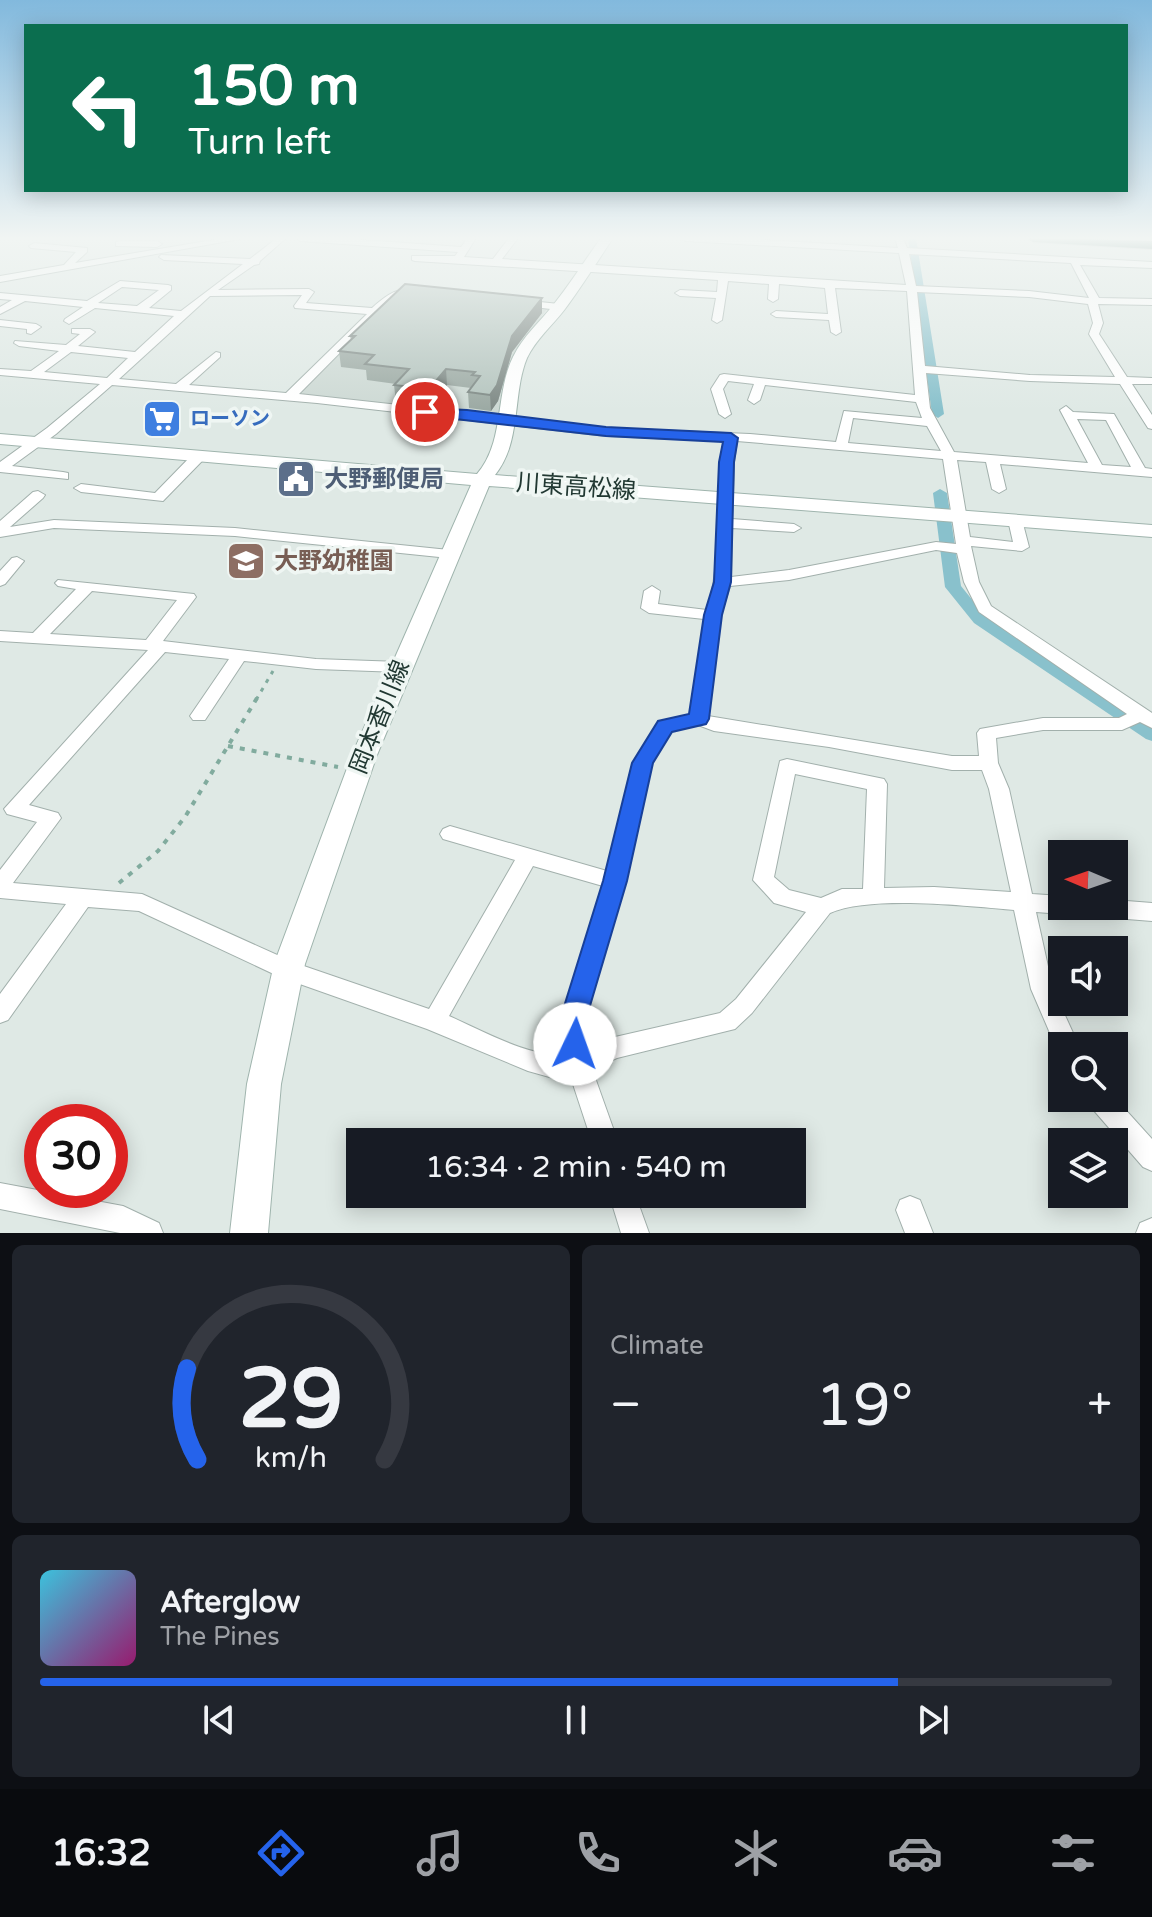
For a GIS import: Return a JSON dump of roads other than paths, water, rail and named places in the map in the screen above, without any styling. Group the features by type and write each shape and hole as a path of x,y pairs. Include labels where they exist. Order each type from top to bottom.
{"main road":[{"name":"岡本香川線","path":"249,1233 272,1034 288,970 357,771 449,554 482,480 492,468 508,419 518,361 528,342 567,296"},
{"name":"川東高松線","path":"0,439 482,480 1152,531"}],"street":[{"path":"0,296 183,314"},
{"path":"35,374 90,332 72,326 104,296"},
{"path":"117,324 158,296"},
{"path":"0,468 41,442 205,296"},
{"path":"306,296 299,306 375,311"},
{"path":"289,397 390,296"},
{"path":"717,320 719,296"},
{"path":"831,296 836,332"},
{"path":"910,296 921,399 928,422 942,438 948,456 974,593 985,609 1138,719"},
{"path":"1043,296 1094,301 1152,302"},
{"path":"1091,296 1098,323 1094,334 1152,425"},
{"path":"0,311 22,299"},
{"path":"37,309 48,301"},
{"path":"514,302 559,307"},
{"path":"776,314 834,317"},
{"path":"0,323 36,327 31,331"},
{"path":"19,343 140,356"},
{"path":"177,389 216,355"},
{"path":"920,369 1030,378 1152,381"},
{"path":"0,372 289,397 606,432 731,438 1146,472"},
{"path":"725,414 717,389 724,377 921,399"},
{"path":"754,400 760,382"},
{"path":"1097,468 1067,411 1110,417 1146,472"},
{"path":"841,447 848,414 928,422"},
{"path":"699,719 713,615 723,582 727,462 731,438"},
{"path":"81,488 158,498 199,456"},
{"path":"992,459 999,489"},
{"path":"0,468 63,476"},
{"path":"0,530 38,495"},
{"path":"723,582 803,573 936,546 1022,547 1015,520"},
{"path":"724,523 794,528"},
{"path":"0,530 54,524 235,532 449,554"},
{"path":"0,581 17,561"},
{"path":"63,583 188,597 156,646 14,809 51,818 0,888 142,903 288,970 434,1021 528,1060 553,1067 578,1063 615,1048 727,1022 744,1006 822,907 842,898 873,895 1048,904"},
{"path":"35,640 88,586"},
{"path":"652,591 649,608 713,615"},
{"path":"0,636 400,667"},
{"path":"199,716 240,655"},
{"path":"600,1128 578,1063 571,1026 615,881 643,763 665,726 699,719 714,725 952,763 989,763"},
{"path":"1061,1032 1042,989 999,789 989,763 986,733 1043,724 1138,719"},
{"path":"822,907 782,897 763,880 787,766 877,784 872,855 873,895"},
{"path":"450,834 615,881"},
{"path":"434,1021 528,856"},
{"path":"0,1013 91,900"},
{"path":"1128,910 1152,912"},
{"path":"1111,1112 1152,1158"},
{"path":"0,1196 123,1220 149,1233"},
{"path":"627,1208 635,1233"}],"waterway":[{"path":"921,296 938,414"},
{"path":"940,493 953,587 980,620 1152,735"}],"place":[{"name":"ローソン","path":"162,419"},
{"name":"大野郵便局","path":"296,479"},
{"name":"大野幼稚園","path":"246,561"}]}
